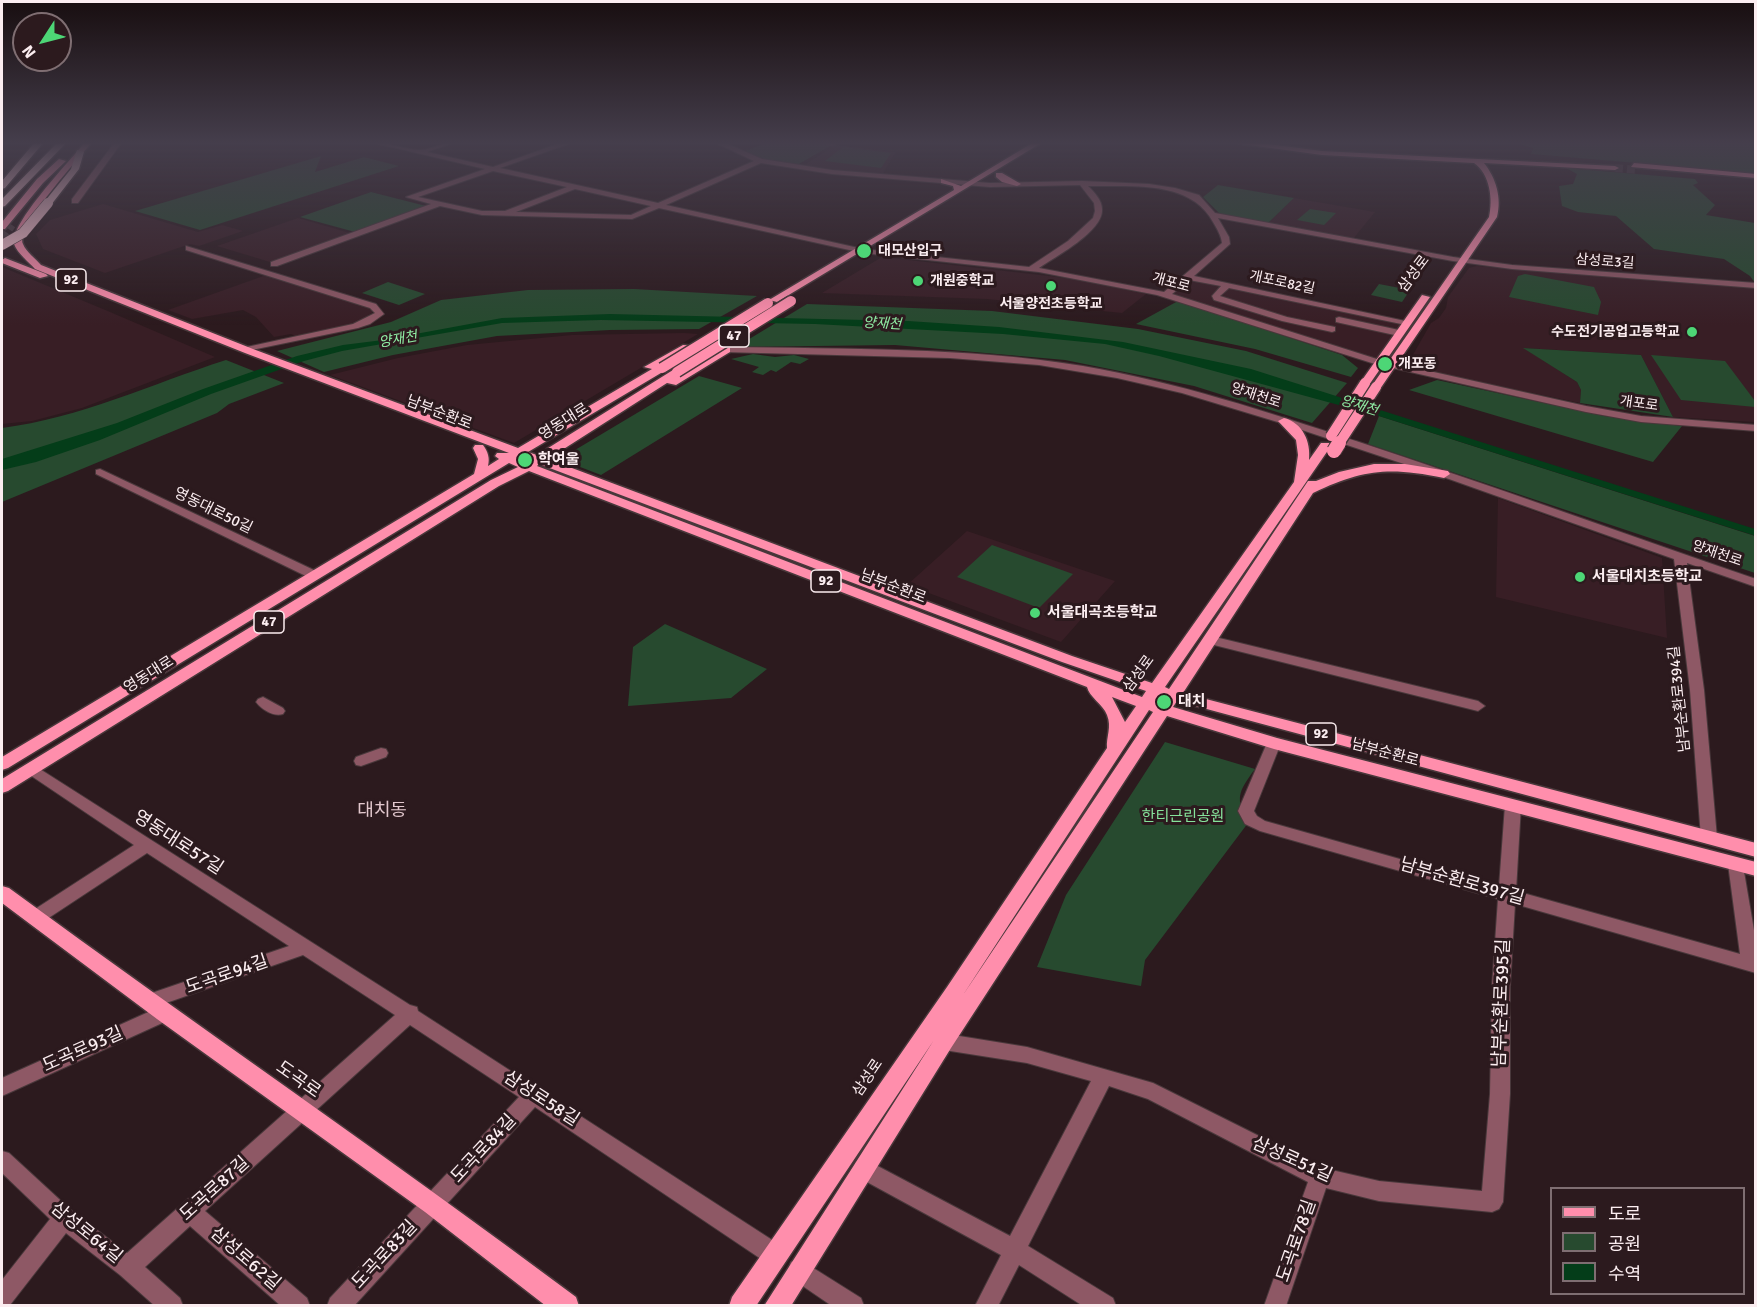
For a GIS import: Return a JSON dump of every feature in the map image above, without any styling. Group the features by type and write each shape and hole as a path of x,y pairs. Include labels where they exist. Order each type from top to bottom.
{"highway":[{"path":"2,244 23,233 48,203"}],"main road":[{"path":"2,236 2,227 24,203"},
{"path":"12,225 29,203"},
{"path":"2,244 12,237 38,203"},
{"name":"영동대로","path":"2,765 314,575 479,478 513,455 936,203"},
{"name":"영동대로","path":"2,787 495,483 582,433 947,203"},
{"name":"삼성로","path":"776,1305 863,1169 935,1037 1107,761 1210,640 1329,448 1371,385 1391,365 1458,260 1487,203"},
{"path":"2,227 10,228 24,221"},
{"name":"남부순환로","path":"24,221 18,239 19,246 38,267 247,351 494,443 513,455"},
{"path":"3,260 38,267"},
{"name":"남부순환로","path":"3,260 235,356 479,448 513,455 1067,659 1159,700 1274,743 1755,869"},
{"name":"삼성로","path":"1371,385 1378,362 1406,322 1458,260"},
{"path":"566,424 608,393 683,348 726,350"},
{"path":"582,433 610,421 726,350"},
{"path":"1284,421 1295,428 1303,439 1303,489 1366,467 1419,469 1444,474"},
{"path":"494,443 524,441 551,433"},
{"path":"479,448 484,459 479,478"},
{"name":"남부순환로","path":"533,463 555,477 1076,678 1159,700 1422,761 1755,850"},
{"path":"495,483 536,477 555,477"},
{"name":"삼성로","path":"741,1305 935,1037 1159,700 1303,489"},
{"path":"303,602 305,592 317,584 320,579 314,575"},
{"path":"1076,678 1105,697 1112,705 1119,729 1117,740 1107,761"},
{"path":"1367,767 1389,763 1428,771 1429,764 1422,761"},
{"path":"1522,807 1531,800 1640,828 1673,828"},
{"name":"도곡로","path":"2,893 433,1204 567,1305"}],"street":[{"path":"434,203 501,215 618,218 632,217 665,203"},
{"path":"501,215 532,203"},
{"name":"개포로","path":"645,203 856,250 1073,275 1166,295 1378,362 1620,415 1755,427"},
{"path":"1031,269 1094,224 1099,208 1097,203"},
{"path":"1166,295 1225,246 1225,237 1213,215 1202,203"},
{"path":"274,264 438,204"},
{"name":"삼성로3길","path":"1213,215 1458,260 1542,271 1755,286"},
{"path":"836,245 842,254 839,260"},
{"path":"189,248 373,306 380,314 355,326 247,351"},
{"name":"개포로82길","path":"1189,277 1406,322"},
{"name":"개포로82길","path":"1227,285 1219,292 1217,298 1285,319 1332,329"},
{"path":"1319,345 1347,310"},
{"path":"1340,320 1399,333"},
{"name":"양재천로","path":"726,350 910,352 1055,365 1109,374 1199,394 1444,474 1755,583"},
{"name":"영동대로50길","path":"100,472 314,575"},
{"name":"남부순환로394길","path":"1680,557 1697,690 1710,838"},
{"path":"1210,640 1478,706"},
{"path":"263,702 278,711"},
{"name":"남부순환로397길","path":"1274,743 1245,812 1251,820 1271,828 1753,966"},
{"path":"361,761 381,753"},
{"name":"영동대로57길","path":"32,769 304,948"},
{"name":"남부순환로395길","path":"1492,1202 1500,1094 1501,987 1506,895 1522,807"},
{"path":"35,918 146,845"},
{"path":"1736,864 1753,966"},
{"name":"도곡로94길","path":"157,1007 304,948"},
{"name":"삼성로58길","path":"304,948 410,1013 775,1255"},
{"name":"도곡로93길","path":"2,1087 157,1007"},
{"name":"도곡로87길","path":"128,1267 410,1013"},
{"name":"삼성로51길","path":"935,1037 1027,1055 1153,1092 1320,1177 1379,1191 1492,1202"},
{"path":"986,1305 1104,1076"},
{"name":"도곡로84길","path":"433,1204 534,1095"},
{"name":"삼성로64길","path":"2,1160 64,1218 128,1267 172,1305"},
{"path":"863,1169 1014,1250 1105,1305"},
{"name":"도곡로78길","path":"1275,1305 1320,1177"},
{"name":"도곡로83길","path":"338,1305 433,1204"},
{"name":"삼성로62길","path":"190,1212 299,1305"},
{"path":"2,1297 64,1218"},
{"path":"799,1270 853,1305"}],"shaded area":[{"path":"1289,203 1323,203 1375,212 1353,239 1268,223"},
{"path":"103,204 198,232 222,225 243,231 199,246 190,244 105,273 43,249 36,234 50,220"},
{"path":"298,218 350,233 270,262 217,246"},
{"path":"882,257 1075,279 1146,294 1122,313 987,299 822,293"},
{"path":"1477,266 1755,288 1755,422 1673,417 1641,355 1524,348 1577,382 1581,390 1580,403 1424,370 1410,360 1431,323 1439,318 1446,308 1448,297 1469,268"},
{"path":"2,267 215,357 82,408 32,421 2,424"},
{"path":"269,274 344,294 374,311 358,323 298,337 291,334 274,337 256,317 243,310 192,319 168,310"},
{"path":"1190,278 1402,323 1378,360 1169,295"},
{"path":"698,334 514,443 330,375 398,358 467,345 572,335"},
{"name":"서울대치초등학교","path":"1498,498 1662,558 1667,638 1496,597"},
{"name":"서울대곡초등학교","path":"967,531 1115,581 1061,642 907,585"}],"green space":[{"path":"162,203 284,203 200,230 135,211"},
{"path":"340,203 414,203 426,206 355,232 300,217"},
{"path":"1209,203 1289,203 1268,223 1220,214"},
{"path":"1562,203 1713,203 1715,205 1706,215 1755,223 1755,283 1750,276 1724,259 1654,249 1616,216 1578,212 1562,206"},
{"path":"1310,209 1336,213 1324,225 1297,220"},
{"path":"1525,274 1594,287 1601,302 1598,315 1509,297 1518,276"},
{"path":"388,282 425,294 399,305 362,293"},
{"path":"1379,284 1410,290 1402,302 1371,295"},
{"path":"634,289 757,296 699,329 610,330 497,336 393,355 324,372 277,351 391,322 441,300 528,290"},
{"path":"1178,301 1342,355 1358,368 1351,377 1255,349 1136,324"},
{"path":"807,304 992,311 1138,329 1246,351 1347,383 1312,423 1194,386 1065,360 895,345 736,347"},
{"path":"1523,348 1641,355 1673,417 1580,403 1581,390 1577,382"},
{"path":"753,354 775,357 794,355 809,359 800,364 791,362 776,372 771,370 763,375 752,372 759,367 731,359"},
{"path":"1651,355 1725,361 1755,401 1755,407 1681,400"},
{"path":"226,360 284,383 229,404 217,413 2,502 2,428 59,417"},
{"path":"699,376 742,388 601,475 575,465 570,457 575,450"},
{"path":"1437,380 1604,416 1682,426 1653,462 1409,390"},
{"path":"1379,416 1755,536 1755,573 1368,444"},
{"path":"992,545 1073,574 1039,608 957,577"},
{"path":"665,624 767,669 731,698 628,706 633,647"},
{"name":"한티근린공원","path":"1165,742 1255,769 1240,795 1241,807 1248,823 1145,960 1141,986 1037,967 1066,895"}],"water":[{"name":"양재천","path":"610,314 908,321 999,327 1123,342 1251,369 1755,529 1756,536 1379,416 1159,356 1105,344 1003,334 815,324 601,320 502,323 342,351 304,361 211,394 100,440 36,462 2,470 2,459 117,423 203,389 297,356 343,345 502,318"}],"tunnel":[{"path":"2,239 12,225"}],"place":[{"name":"대모산입구","path":"864,251"},
{"name":"개원중학교","path":"918,281"},
{"name":"서울양전초등학교","path":"1051,286"},
{"name":"수도전기공업고등학교","path":"1692,332"},
{"name":"개포동","path":"1385,364"},
{"name":"학여울","path":"525,460"},
{"name":"서울대치초등학교","path":"1580,577"},
{"name":"서울대곡초등학교","path":"1035,613"},
{"name":"대치","path":"1164,702"}],"district":[{"name":"대치동","path":"382,811"}]}
